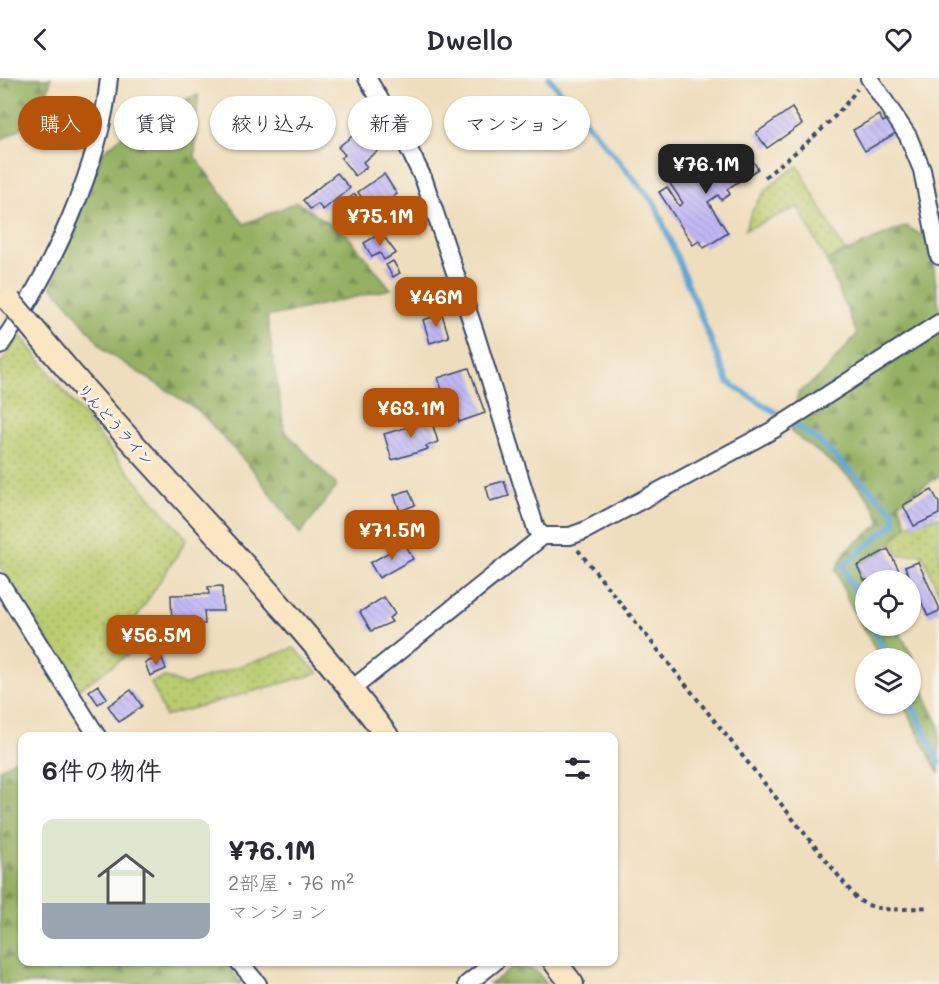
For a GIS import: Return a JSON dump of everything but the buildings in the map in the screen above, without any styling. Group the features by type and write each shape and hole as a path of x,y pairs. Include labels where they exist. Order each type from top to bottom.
{"street":[{"path":"0,346 15,324 57,248 99,134 109,78"},
{"path":"367,78 404,139 424,180 475,332 536,529 543,536"},
{"path":"863,82 908,136 922,170 939,256"},
{"name":"りんどうライン","path":"5,295 72,375 236,556 352,689 384,732"},
{"path":"352,689 543,536 570,536 584,531 773,430 939,323"},
{"path":"0,582 94,732"},
{"path":"242,966 258,984"},
{"path":"467,984 490,966"},
{"path":"558,966 572,984"}],"path":[{"path":"765,177 822,129 863,82"},
{"path":"570,536 589,566 857,899 868,906 885,910 928,907"}],"green space":[{"path":"0,78 51,78 46,96 18,96 18,130 0,140"},
{"path":"114,143 114,150 195,150 195,157 244,224 297,202 347,235 391,289 267,317 284,430 337,486 300,534 253,470 198,410 105,351 51,286 103,152"},
{"path":"798,166 845,252 826,260 798,207 745,230 753,209 764,192"},
{"path":"906,226 930,240 939,308 939,476 899,503 907,525 866,570 855,570 855,614 836,570 846,551 881,523 866,495 855,483 791,432 798,393 823,374 857,334 826,260"},
{"path":"20,335 119,461 187,539 133,623 140,646 79,689 0,567 0,365"},
{"path":"939,517 939,593 922,554 900,555 890,542 907,525"},
{"path":"868,636 901,636 908,648 874,648"},
{"path":"294,648 318,673 165,716 151,682 165,677 184,685"},
{"path":"921,682 939,725 939,774 908,714 921,714"},
{"path":"18,758 18,966 230,966 241,984 0,984 0,769"},
{"path":"515,966 523,966 537,972 547,984 490,984"}],"waterway":[{"path":"549,78 655,204 728,382 816,439 893,511 895,523 843,566 855,592"},
{"path":"877,636 883,648"},
{"path":"916,714 939,763"}]}
